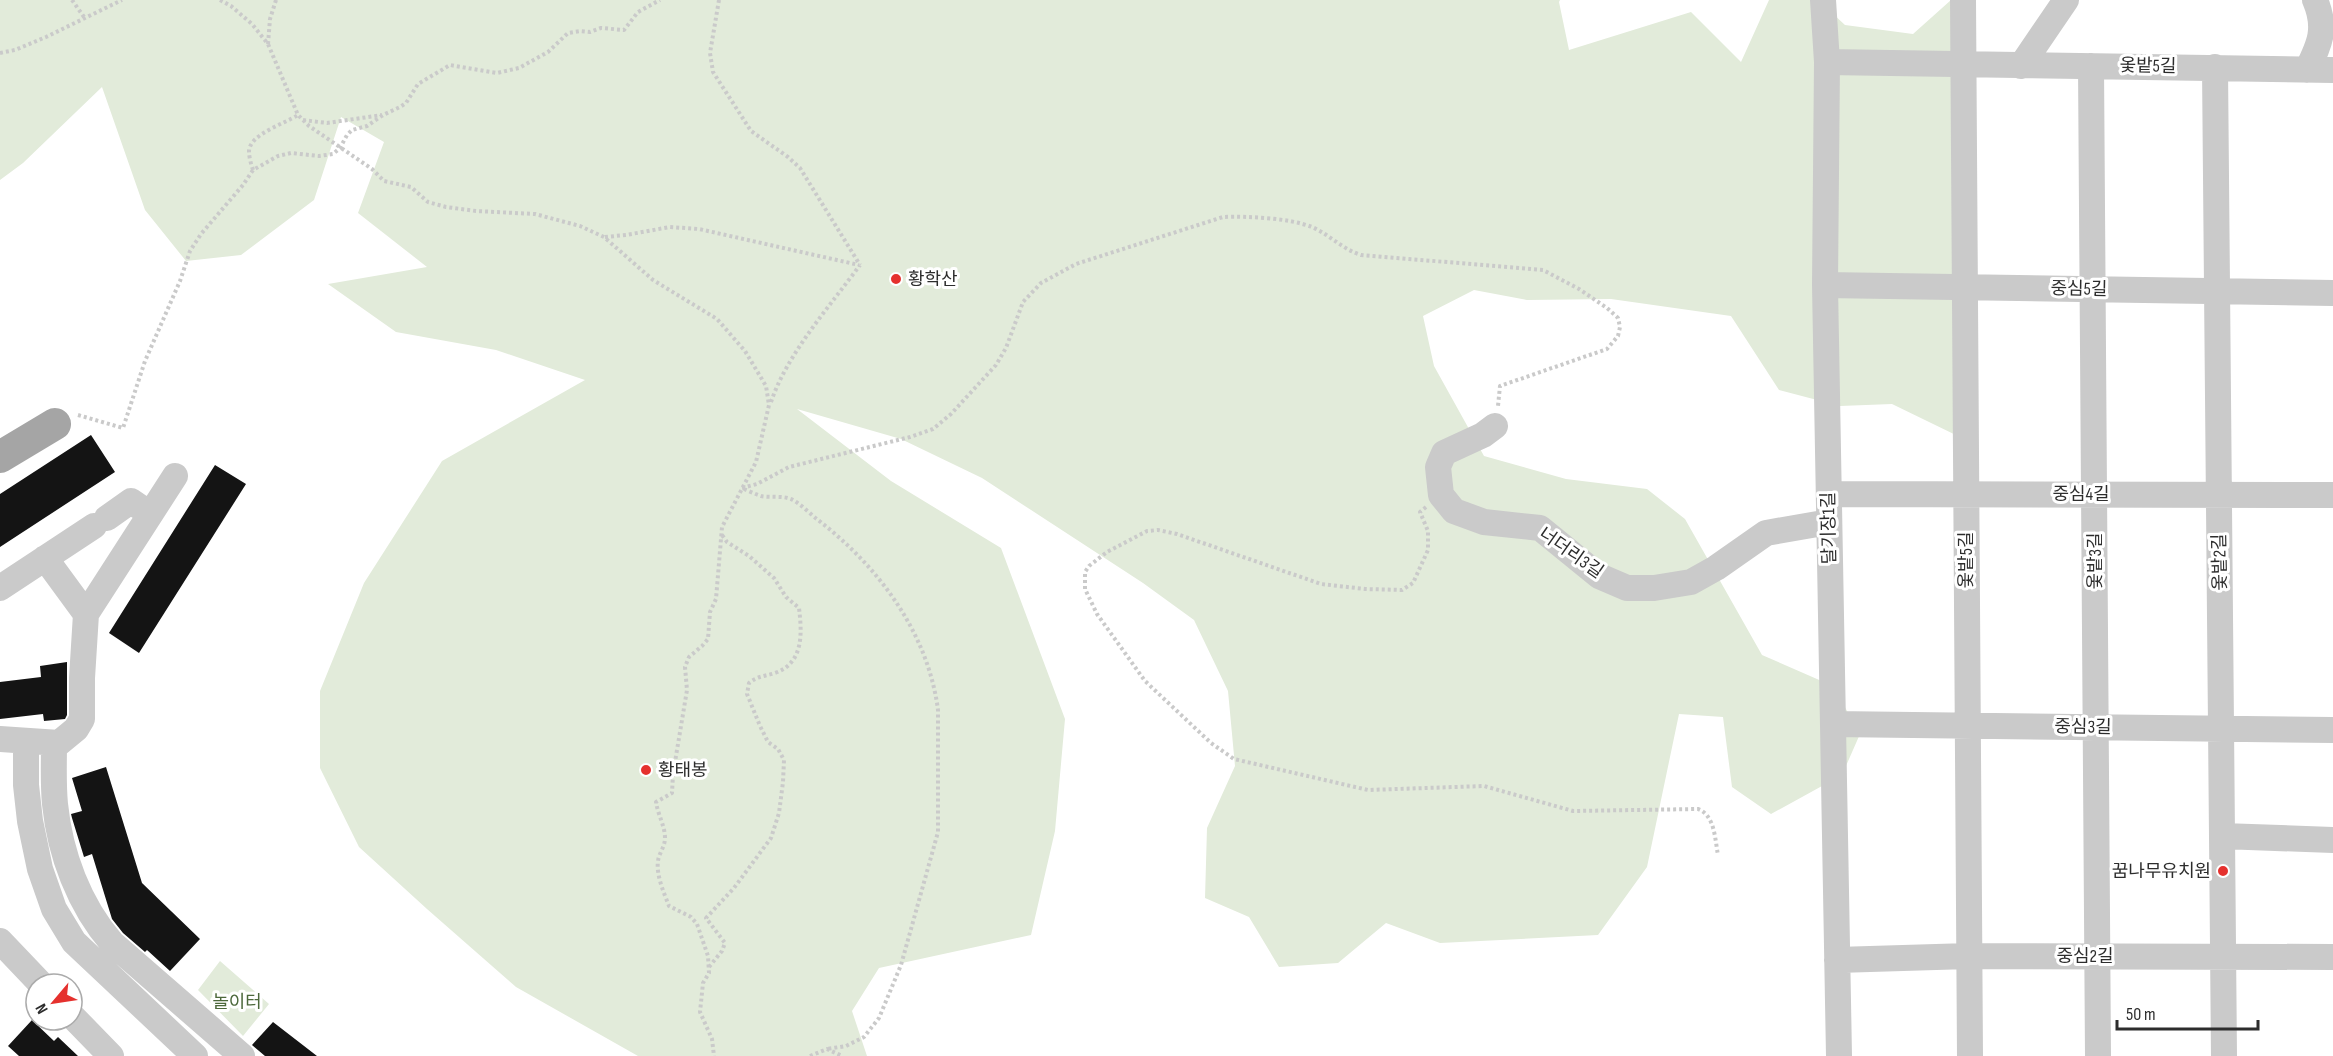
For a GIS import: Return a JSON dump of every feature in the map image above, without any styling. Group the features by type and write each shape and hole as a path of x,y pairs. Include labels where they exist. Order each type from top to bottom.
{"main road":[{"path":"0,457 55,424"}],"street":[{"name":"달기장1길","path":"1823,0 1827,62 1825,285 1839,1056"},
{"name":"옻밭5길","path":"1963,0 1970,1056"},
{"path":"2021,66 2066,0"},
{"path":"2307,70 2320,44 2320,12 2315,0"},
{"name":"옻밭5길","path":"1827,62 2333,70"},
{"name":"옻밭3길","path":"2091,66 2098,1056"},
{"name":"옻밭2길","path":"2215,67 2224,1056"},
{"name":"중심5길","path":"1825,285 2333,293"},
{"path":"1441,495 1438,467 1444,453 1483,435 1495,426"},
{"path":"0,739 59,743 69,736 82,719 81,678 86,614 175,476"},
{"name":"중심4길","path":"1829,494 2333,495"},
{"name":"너더리3길","path":"1441,495 1454,511 1484,522 1540,528 1599,576 1627,588 1654,588 1691,582 1716,568 1766,532 1829,522"},
{"path":"0,588 131,501 150,514"},
{"path":"45,558 86,614"},
{"name":"중심3길","path":"1833,724 2333,730"},
{"path":"26,741 26,785 30,821 40,869 54,909 74,942 195,1056"},
{"path":"54,743 55,804 69,869 99,928 112,943 242,1056"},
{"path":"2222,836 2333,840"},
{"path":"0,941 30,972"},
{"name":"중심2길","path":"1837,960 1969,956 2333,957"},
{"path":"84,1028 111,1056"}],"path":[{"path":"72,0 84,17"},
{"path":"0,53 15,50 46,37 122,0"},
{"path":"220,0 252,24 268,44 298,115 340,148 372,169 384,181 411,187 428,202 446,207 535,214 580,226 604,237 653,280 717,319 746,351 766,386 770,405"},
{"path":"268,44 270,19 276,0"},
{"path":"55,424 77,415 123,428 145,361 190,251 252,170 278,156 291,153 319,156 333,154 352,130 368,126 406,103 418,84 443,67 458,65 496,73 519,68 548,52 568,33 590,32 601,28 624,30 638,12 660,0"},
{"path":"719,0 710,53 713,72 752,131 800,168 860,265"},
{"path":"252,170 249,148 252,141 259,134 283,125 298,115"},
{"path":"303,120 327,123 383,115"},
{"path":"742,489 757,484 789,467 910,437 933,429 951,414 996,365 1006,348 1023,302 1041,283 1076,264 1223,217 1248,217 1306,225 1320,231 1346,250 1362,255 1543,270 1579,289 1618,318 1620,327 1618,336 1607,350 1500,386 1495,426"},
{"path":"604,237 626,236 670,227 699,229 860,265"},
{"path":"714,1056 712,1038 700,1012 700,996 709,967 697,924 691,917 669,906 659,871 658,860 666,839 656,802 672,793 687,690 685,667 689,657 708,639 710,612 716,599 722,527 756,462 778,381 860,265"},
{"path":"742,489 761,496 792,499 861,557 908,618 932,678 938,710 938,832 901,965 879,1018 864,1037 846,1046 827,1049 810,1056"},
{"path":"1441,495 1420,512 1428,531 1428,550 1419,574 1413,583 1402,590 1321,584 1177,534 1158,530 1136,536 1094,561 1085,572 1086,589 1097,614 1145,681 1211,743 1234,759 1368,790 1484,786 1573,812 1698,809 1704,811 1710,820 1718,855"},
{"path":"709,967 722,951 725,943 706,918 734,888 771,838 779,813 784,760 778,749 768,742 760,726 747,694 749,683 788,666 797,655 801,644 799,608 786,597 774,578 749,556 727,542 722,535"},
{"path":"663,773 673,774"},
{"path":"827,1049 842,1056"}],"green space":[{"path":"0,0 1560,0 1569,50 1691,12 1741,62 1769,0 1818,0 1845,25 1913,34 1951,0 1964,439 1892,404 1840,406 1779,390 1731,316 1611,299 1527,300 1474,290 1423,316 1434,366 1484,456 1566,479 1647,489 1685,519 1762,655 1833,686 1860,734 1842,775 1771,814 1732,787 1723,717 1679,714 1647,867 1598,935 1440,943 1386,923 1338,963 1279,967 1249,917 1205,898 1207,828 1235,766 1228,691 1194,620 1143,583 982,478 901,439 797,409 891,481 1001,548 1065,719 1055,831 1031,935 879,968 852,1011 867,1056 638,1056 516,987 427,909 359,847 320,768 320,691 364,583 442,461 585,380 496,350 396,332 328,284 427,267 358,213 384,142 341,117 314,200 241,255 186,261 145,210 102,87 23,163 0,180"},
{"name":"놀이터","path":"220,961 269,1004 243,1036 198,990"}],"building":[{"path":"91,435 115,472 0,547 0,494"},
{"path":"215,465 246,484 139,653 109,633"},
{"path":"67,662 67,715 65,719 44,721 43,714 0,719 0,682 41,677 40,666"},
{"path":"106,767 142,883 200,939 170,971 147,950 145,952 123,933 112,919 92,854 84,857 71,814 82,811 72,778"},
{"path":"273,1022 317,1056 265,1056 252,1045"},
{"path":"24,1029 24,1032 45,1032 54,1041 58,1037 78,1056 19,1056 8,1046"}],"place":[{"name":"황학산","path":"896,279"},
{"name":"황태봉","path":"646,770"},
{"name":"꿈나무유치원","path":"2223,871"}]}
